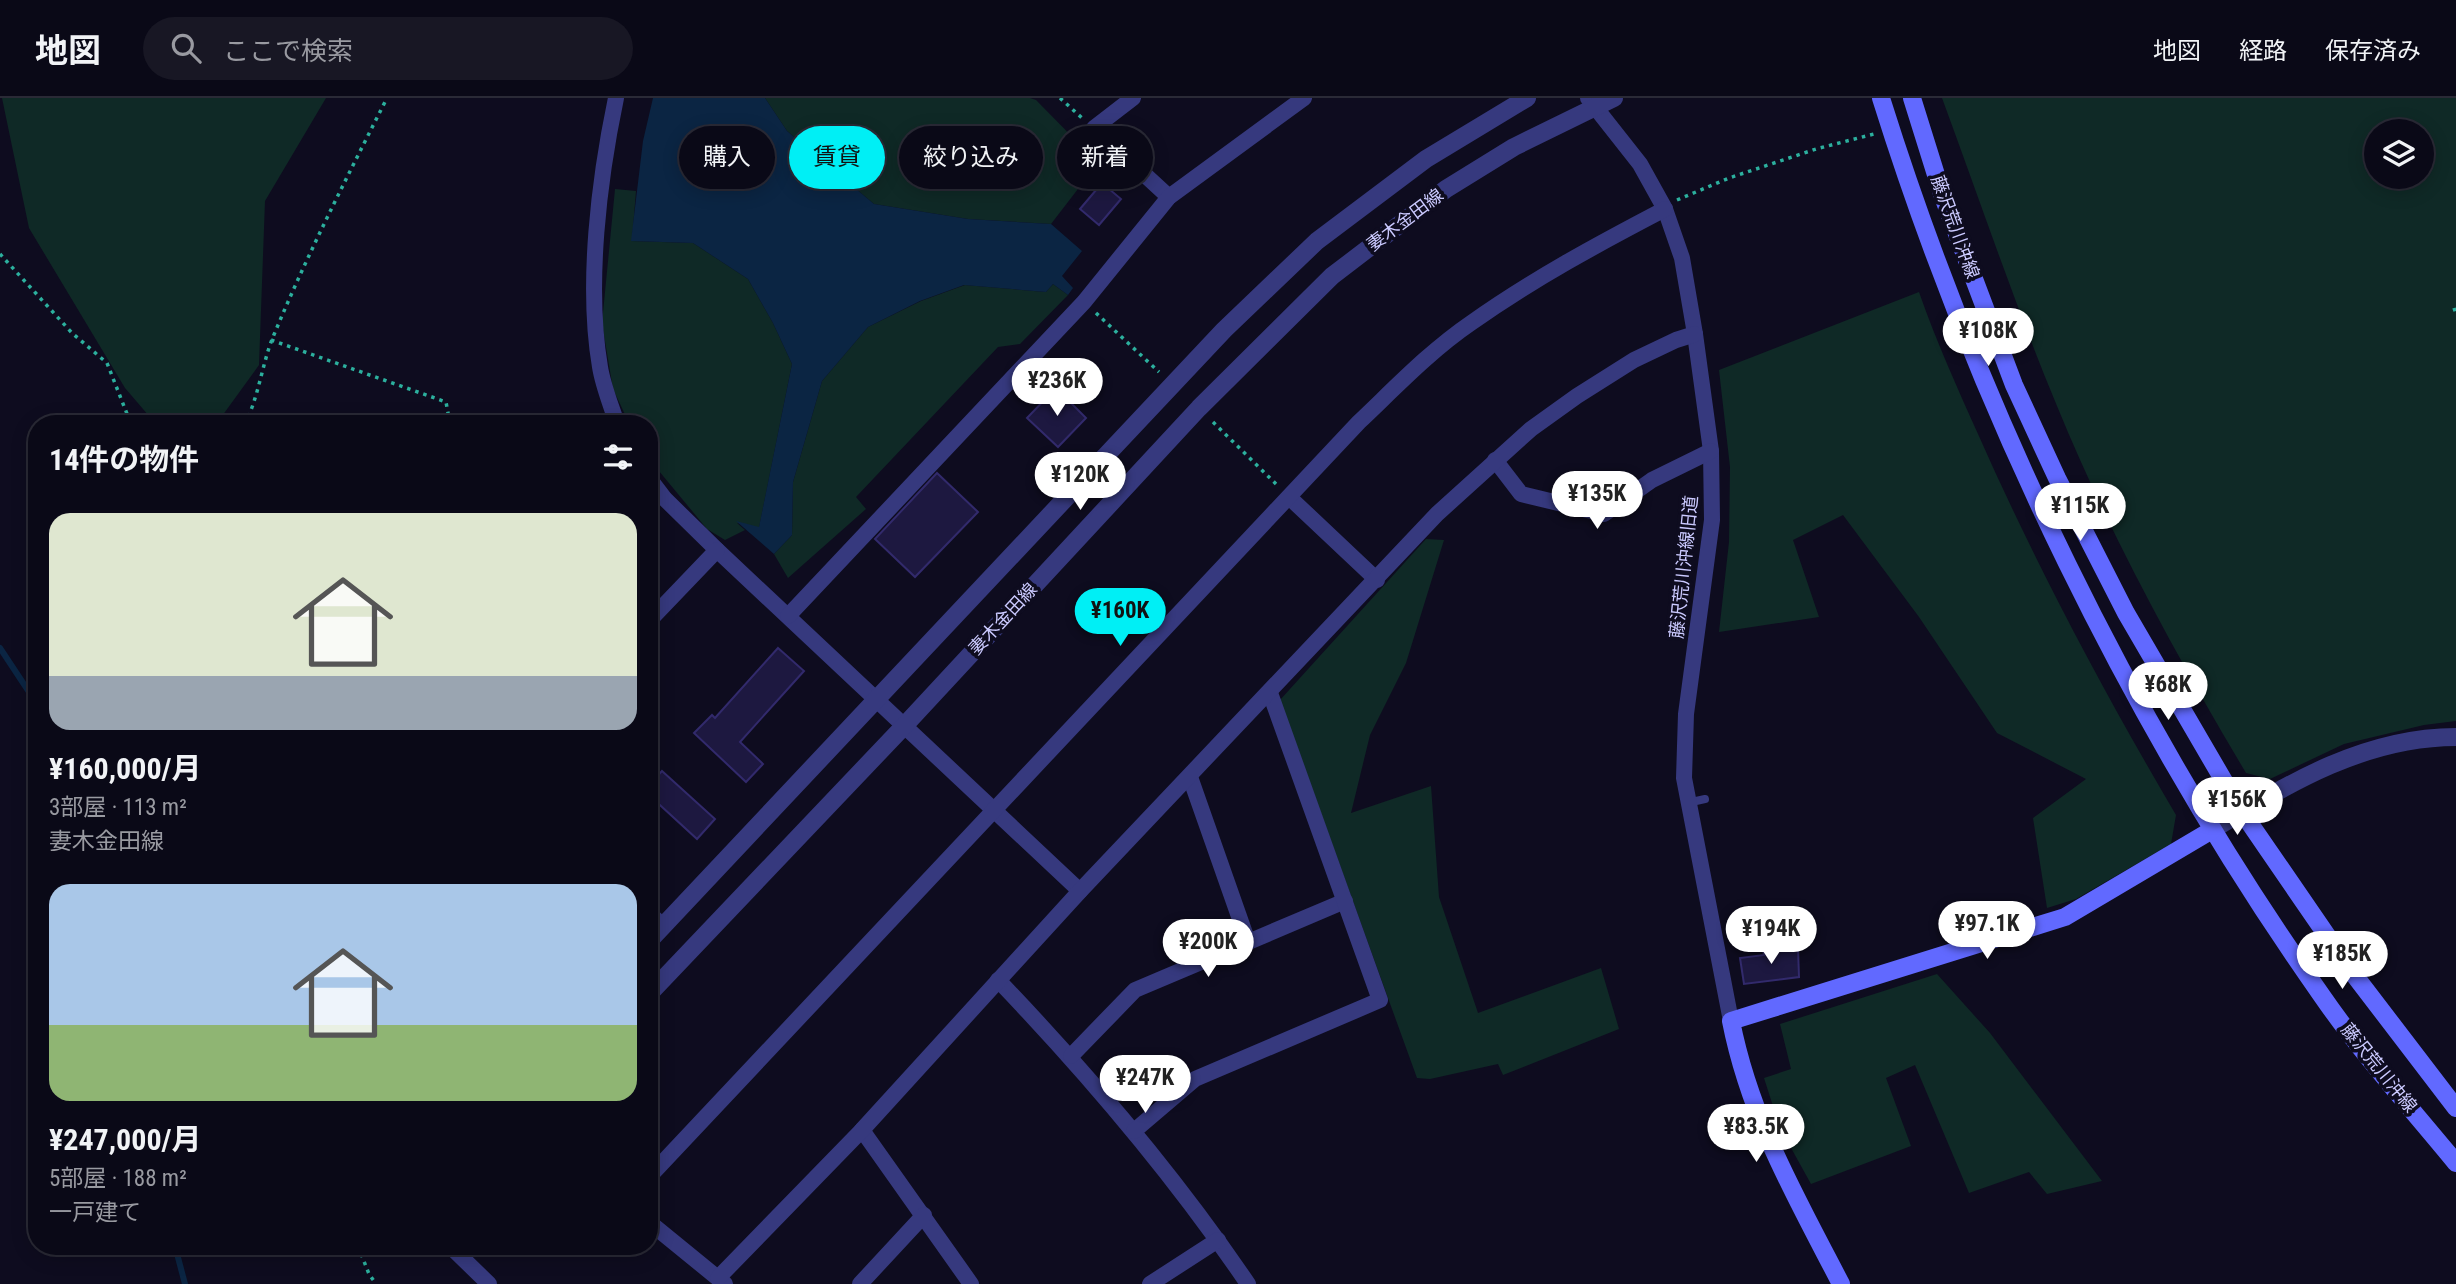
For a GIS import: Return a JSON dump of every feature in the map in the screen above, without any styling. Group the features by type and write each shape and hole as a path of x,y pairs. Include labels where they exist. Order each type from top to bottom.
{"main road":[{"name":"藤沢荒川沖線","path":"1881,98 1936,262 2015,449 2086,602 2213,830 2323,998 2456,1163"},
{"name":"藤沢荒川沖線","path":"1912,98 1942,194 2014,385 2057,478 2126,612 2242,812 2352,972 2456,1108"},
{"path":"1841,1284 1774,1156 1753,1107 1738,1060 1731,1021 2065,917 2213,830"}],"street":[{"path":"614,415 600,367 593,311 599,214 616,98"},
{"path":"1097,126 1133,98"},
{"path":"788,616 1084,302 1169,197 1304,98"},
{"name":"妻木金田線","path":"658,931 1224,330 1317,241 1426,159 1527,98"},
{"name":"妻木金田線","path":"658,986 905,725 1199,408 1332,275 1446,189 1514,146 1592,102 1614,98"},
{"name":"藤沢荒川沖線旧道","path":"1592,102 1669,205 1682,258 1695,334 1710,450 1712,520 1686,714 1684,778 1731,1021"},
{"path":"1153,182 1169,197"},
{"path":"658,1168 993,809 1409,374 1469,324 1559,264 1669,205"},
{"path":"658,1229 721,1281 1080,891 1270,694 1437,514 1495,460 1577,396 1634,360 1695,334"},
{"path":"1495,460 1521,494 1604,514 1652,480 1710,450"},
{"path":"658,491 717,550 1080,891"},
{"path":"1289,497 1377,580"},
{"path":"658,612 717,550"},
{"path":"1134,1131 1195,1079 1380,1000 1270,694"},
{"path":"2213,830 2305,775 2360,753 2414,739 2456,737"},
{"path":"1190,777 1248,942"},
{"path":"1071,1056 1135,990 1345,901"},
{"path":"658,921 663,926"},
{"path":"998,980 1071,1056 1134,1131 1218,1240 1248,1284"},
{"path":"862,1130 971,1284"},
{"path":"860,1284 924,1215"},
{"path":"1150,1284 1218,1240"},
{"path":"459,1255 489,1284"}],"lane":[{"path":"1687,803 1705,799"}],"path":[{"path":"247,415 271,340 345,176 387,98"},
{"path":"1060,98 1092,126"},
{"path":"1669,205 1728,178 1816,149 1874,134"},
{"path":"0,254 72,333 107,363 127,415"},
{"path":"1084,302 1161,373"},
{"path":"2454,307 2456,314"},
{"path":"271,340 446,402 448,415"},
{"path":"1213,422 1289,497"},
{"path":"362,1255 376,1284"}],"green space":[{"path":"2,98 326,98 265,201 259,365 223,415 148,415 125,388 29,228"},
{"path":"765,98 1030,98 1036,100 1062,126 1057,126 1057,189 1078,189 1051,224 968,219 874,204 856,189 885,189 885,126 789,126 789,133"},
{"path":"1942,98 2456,98 2456,721 2424,725 2344,744 2270,779 2246,773 2194,684 2121,547 2077,453 2027,330"},
{"path":"615,189 636,191 632,241 693,243 748,279 792,364 759,528 737,523 745,530 725,540 707,529 658,470 658,415 625,415 613,389 602,323"},
{"path":"1053,284 1068,295 1020,344 998,347 856,497 866,509 788,578 774,554 792,535 793,482 822,381 868,327 921,301 965,285 1046,292"},
{"path":"1919,292 1955,381 2023,531 2122,722 2176,815 2171,844 2076,899 2047,908 2033,818 2086,779 1997,733 1919,617 1843,515 1793,540 1819,617 1719,632 1729,542 1730,467 1719,370"},
{"path":"1426,539 1444,540 1406,663 1370,735 1351,813 1431,786 1439,897 1478,1013 1601,968 1619,1029 1503,1075 1498,1064 1430,1079 1417,1078 1280,700"},
{"path":"1937,974 1990,1033 2102,1181 2047,1194 2029,1172 1969,1193 1915,1065 1886,1078 1911,1146 1811,1184 1780,1128 1764,1078 1791,1069 1780,1024"}],"water":[{"path":"653,98 765,98 789,133 789,189 856,189 874,204 968,219 1051,224 1082,251 1062,276 1073,288 1068,295 1053,284 1046,292 964,285 920,301 868,327 822,381 793,482 792,535 774,554 736,521 759,527 792,364 748,279 693,243 631,241 643,141"}],"building":[{"path":"1097,189 1109,189 1121,199 1099,225 1080,209"},
{"path":"1056,388 1086,418 1058,447 1027,418"},
{"path":"937,473 978,512 915,577 875,539"},
{"path":"778,648 804,671 740,742 763,764 746,782 694,733 712,715 715,718"},
{"path":"662,771 715,819 697,839 658,803 658,775"},
{"path":"1798,948 1799,977 1744,984 1740,958 1764,955 1763,950"}],"waterway":[{"path":"0,648 28,690"},
{"path":"177,1255 185,1284"}]}
